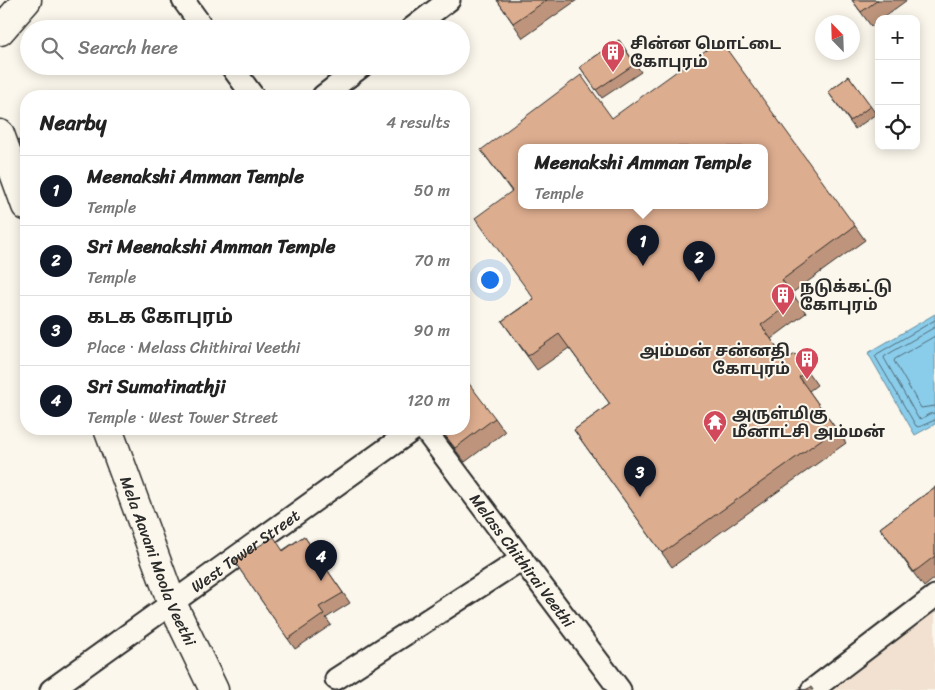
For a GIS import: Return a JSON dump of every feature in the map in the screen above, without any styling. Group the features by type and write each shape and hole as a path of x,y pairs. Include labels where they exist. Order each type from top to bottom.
{"main road":[{"path":"0,31 27,0"},
{"path":"0,134 20,189"},
{"name":"Mela Aavani Moola Veethi","path":"110,435 172,603 214,690"}],"street":[{"path":"183,0 197,20"},
{"path":"423,20 449,0"},
{"path":"238,75 249,90"},
{"path":"331,90 350,75"},
{"name":"West Tower Street","path":"52,690 406,435"},
{"name":"Melass Chithirai Veethi","path":"429,435 620,690"},
{"path":"336,679 522,559"},
{"path":"821,687 935,596"}],"shaded area":[{"path":"935,610 935,690 825,690"}],"water":[{"path":"935,314 935,424 915,435 868,353"}],"building":[{"path":"497,0 547,0 513,23"},
{"path":"852,0 878,0 861,12"},
{"name":"சின்ன மொட்டை கோபுரம்","path":"619,40 635,64 596,90 580,67"},
{"path":"720,40 855,226 782,280 796,299 761,325 786,360 795,354 807,371 799,377 836,429 662,553 574,430 610,404 559,334 528,356 502,321 534,299 475,218 512,191 481,150 581,75 612,118"},
{"path":"849,76 871,106 850,121 828,92"},
{"path":"470,385 495,418 455,448 445,435 470,435"},
{"path":"935,487 935,556 914,572 880,528"},
{"path":"304,536 343,593 319,607 324,614 288,639 234,561 274,537 283,551"}],"place":[{"name":"சின்ன மொட்டை கோபுரம்","path":"613,73"},
{"name":"Meenakshi Amman Temple","path":"643,266"},
{"name":"Sri Meenakshi Amman Temple","path":"699,282"},
{"name":"நடுக்கட்டு கோபுரம்","path":"783,316"},
{"name":"அம்மன் சன்னதி கோபுரம்","path":"807,380"},
{"name":"அருள்மிகு மீனாட்சி அம்மன்","path":"715,443"},
{"name":"கடக கோபுரம்","path":"640,497"},
{"name":"Sri Sumatinathji","path":"321,581"}]}
